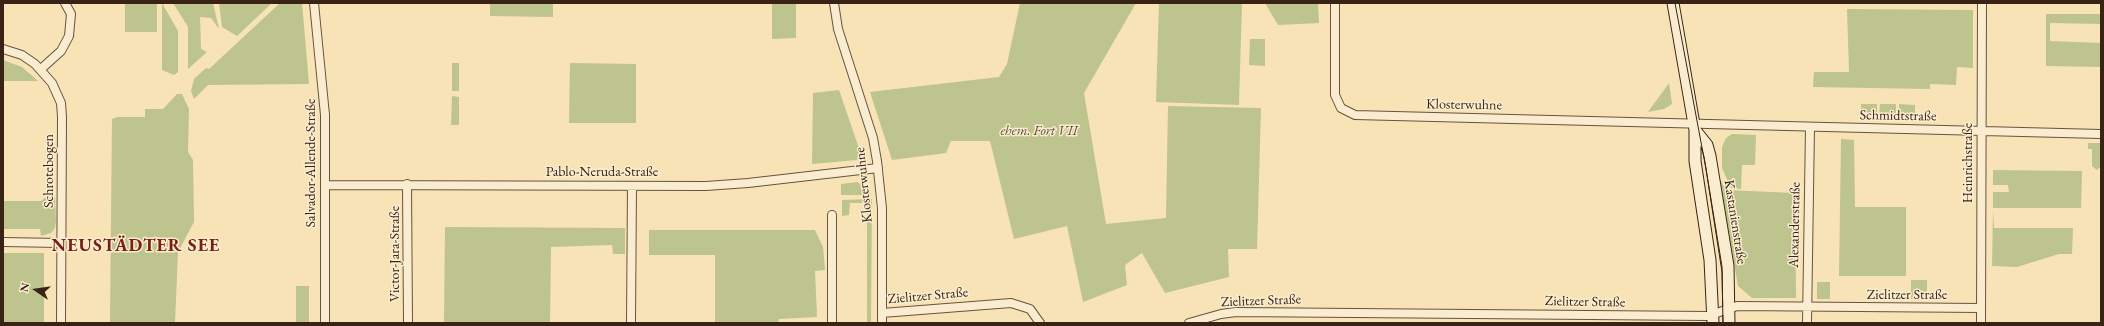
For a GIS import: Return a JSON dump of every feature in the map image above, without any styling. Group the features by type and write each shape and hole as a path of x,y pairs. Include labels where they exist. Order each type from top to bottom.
{"main road":[{"name":"Kastanienstraße","path":"1673,3 1695,127 1696,161 1710,260 1713,319"},
{"name":"Kastanienstraße","path":"1695,127 1707,145 1710,156 1728,266 1730,308 1729,323"}],"street":[{"path":"40,69 61,51 70,36 71,14 65,3"},
{"name":"Salvador-Allende-Straße","path":"314,3 324,94 325,323"},
{"name":"Klosterwuhne","path":"834,3 838,29 873,138 878,168 882,208 882,323"},
{"name":"Klosterwuhne","path":"1335,3 1334,95 1339,106 1349,113 1358,115 1695,127"},
{"name":"Heinrichstraße","path":"1981,323 1982,3"},
{"name":"Schrotebogen","path":"3,49 22,55 40,69 56,90 62,110 61,323"},
{"name":"Schmidtstraße","path":"1695,127 1810,127 2101,134"},
{"name":"Alexanderstraße","path":"1807,323 1810,127"},
{"name":"Pablo-Neruda-Straße","path":"324,185 407,184 632,186 748,183 878,168"},
{"name":"Victor-Jara-Straße","path":"407,184 408,323"},
{"path":"631,323 632,186"},
{"path":"832,215 832,323"},
{"path":"3,242 61,243"},
{"name":"Zielitzer Straße","path":"882,313 1011,303 1030,309 1040,323"},
{"name":"Zielitzer Straße","path":"1189,323 1221,314 1236,312 1713,319 1730,308 1736,306 1807,308 1981,308"}],"green space":[{"path":"125,3 157,3 157,32 125,32"},
{"path":"162,3 178,31 178,72 174,75 162,70"},
{"path":"173,3 213,3 219,29 211,18 200,17 201,49 207,52 188,69 188,27"},
{"path":"219,3 272,3 237,36 222,27"},
{"path":"280,3 302,3 309,84 208,85 194,99 191,91 194,79 206,68 209,69"},
{"path":"490,3 553,3 553,17 490,16"},
{"path":"772,3 796,3 796,38 772,39"},
{"name":"ehem. Fort VII","path":"1020,3 1136,3 1084,93 1106,224 1166,218 1168,106 1261,108 1257,249 1228,249 1229,277 1165,293 1142,253 1125,265 1127,285 1083,302 1067,226 1014,239 990,141 951,141 946,153 892,160 870,92 999,77 1007,64"},
{"path":"1159,3 1242,3 1239,105 1156,102"},
{"path":"1265,3 1318,3 1319,23 1278,25"},
{"path":"1847,9 1973,10 1973,68 1957,67 1956,85 1930,84 1930,89 1813,87 1814,72 1849,72"},
{"path":"2046,14 2101,14 2101,24 2050,23 2050,41 2101,43 2101,67 2046,66"},
{"path":"1250,39 1265,39 1265,66 1249,65"},
{"path":"3,60 22,67 38,81 3,81"},
{"path":"452,63 459,63 459,91 452,91"},
{"path":"570,63 636,64 636,123 569,123"},
{"path":"1669,83 1672,104 1664,109 1648,112"},
{"path":"839,90 861,154 857,160 812,164 813,93"},
{"path":"177,94 182,94 189,109 188,152 193,160 194,222 178,252 175,323 110,323 112,119 117,117 145,117 145,109 163,109"},
{"path":"452,96 459,97 459,125 451,125"},
{"path":"1861,104 1877,104 1877,116 1861,116"},
{"path":"1880,104 1896,104 1896,117 1879,116"},
{"path":"1899,104 1915,105 1915,117 1899,117"},
{"path":"1732,134 1756,135 1755,165 1742,165 1741,189 1731,188 1722,168 1722,147 1726,138"},
{"path":"1841,139 1854,140 1855,207 1906,207 1906,276 1839,276"},
{"path":"2088,143 2101,143 2101,166 2097,170 2092,166 2092,149 2088,149"},
{"path":"1993,170 2082,171 2081,208 1993,208 1993,192 2009,192 2008,185 1993,185"},
{"path":"1719,177 1726,190 1795,193 1796,298 1752,298 1738,286"},
{"path":"857,182 869,189 871,195 841,195 841,184"},
{"path":"46,197 55,197 56,221 55,228 51,233 41,236 40,229 3,229 3,201 41,201"},
{"path":"872,199 871,323 867,323 867,203 850,203 849,215 842,216 842,200"},
{"path":"1993,211 1994,228 2073,228 2072,254 2059,254 2017,267 1992,266"},
{"path":"445,227 625,228 625,254 613,254 612,245 551,247 550,323 444,323"},
{"path":"649,230 815,230 823,247 825,270 815,271 817,317 779,319 778,323 715,323 715,255 649,255"},
{"path":"3,253 44,253 44,323 3,323"},
{"path":"1911,280 1927,280 1927,299 1911,299"},
{"path":"1817,282 1830,282 1830,299 1817,299"},
{"path":"296,286 309,286 309,323 296,323"}],"tram line":[{"path":"1675,3 1706,169 1722,272 1723,323"}],"district":[{"name":"NEUSTÄDTER SEE","path":"136,246"}]}
